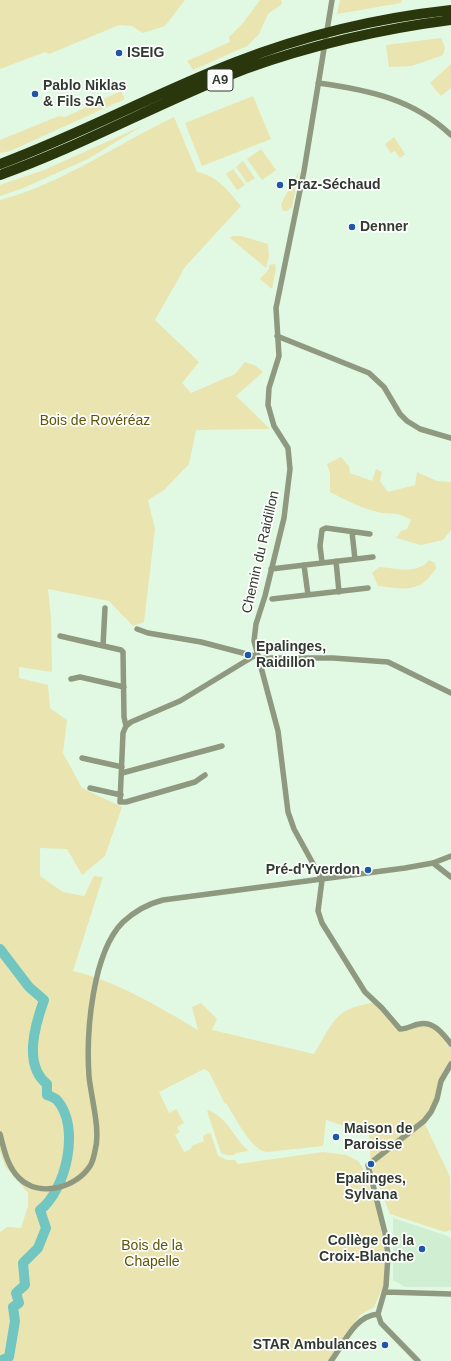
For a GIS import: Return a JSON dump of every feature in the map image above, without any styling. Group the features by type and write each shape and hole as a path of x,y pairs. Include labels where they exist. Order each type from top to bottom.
{"highway":[{"name":"A9","path":"0,164 69,136 195,79 269,50 357,25 451,10"},
{"name":"A9","path":"0,175 72,146 199,88 275,59 359,35 451,20"}],"street":[{"name":"Chemin du Raidillon","path":"322,880 294,829 288,812 278,731 256,656 254,641 255,630 284,518 290,464 288,448 273,423 268,405 269,388 279,356 276,308 298,205 332,0"},
{"path":"318,83 373,92 396,100 438,123 451,135"},
{"path":"277,336 369,373 384,386 400,414 409,423 451,438"},
{"path":"322,562 320,546 322,530 326,528 370,534"},
{"path":"352,532 355,559"},
{"path":"271,569 373,557"},
{"path":"336,561 339,592"},
{"path":"304,565 308,595"},
{"path":"272,599 368,588"},
{"path":"103,646 105,608"},
{"path":"137,629 148,633 195,641 256,656 378,660 394,664 442,690 451,693"},
{"path":"60,636 121,650 123,652 124,716 126,726 122,740 120,802 126,802 195,782 205,775"},
{"path":"126,726 131,722 180,701 256,656"},
{"path":"71,679 80,677 124,687"},
{"path":"82,758 122,770 222,746"},
{"path":"90,788 121,794"},
{"path":"0,1134 11,1169 20,1179 34,1187 51,1189 64,1186 80,1176 90,1165 96,1150 97,1137 89,1075 91,1010 100,966 108,944 123,922 141,908 163,900 322,880 433,863 451,856"},
{"path":"433,863 451,876"},
{"path":"322,880 318,911 322,923 365,992 382,1008 400,1029 422,1023 429,1024 438,1028 451,1044"},
{"path":"418,1361 381,1323 378,1314 386,1289 388,1255 385,1233 368,1165 424,1121 431,1112 437,1099 441,1081 451,1064"},
{"path":"386,1289 402,1292 451,1294"},
{"path":"331,1361 360,1320 372,1314 378,1314"}],"shaded area":[{"name":"Collège de la Croix-Blanche","path":"393,1218 448,1236 451,1239 451,1287 405,1287 393,1280"}],"green space":[{"path":"0,0 185,0 165,26 143,33 132,26 119,25 49,54 45,52 0,69"},
{"path":"260,0 281,0 282,4 268,14 259,34 247,46 193,70 187,61 230,42 229,37 243,23"},
{"path":"340,0 402,0 401,3 337,14"},
{"path":"441,38 445,48 443,55 412,66 389,67 386,45"},
{"path":"451,64 451,88 441,96 430,83"},
{"path":"121,91 125,99 10,151 0,153 0,140 59,116 65,117"},
{"path":"253,96 271,139 202,166 185,123"},
{"path":"174,117 197,172 217,180 241,206 185,267 155,320 199,362 182,383 191,393 235,374 245,362 256,366 263,372 236,396 270,429 196,430 189,464 164,490 148,500 155,529 144,622 133,626 109,601 48,589 51,617 52,672 19,667 19,678 48,685 50,708 67,720 63,753 82,788 122,807 105,856 82,875 67,849 40,848 40,876 63,892 84,896 94,876 103,877 73,971 89,975 122,988 198,1030 192,1007 201,1003 217,1019 212,1030 314,1054 332,1024 338,1017 344,1012 364,1005 378,1002 401,1030 423,1024 436,1026 451,1044 451,1066 433,1108 423,1122 450,1177 451,1230 445,1232 390,1214 371,1166 369,1134 326,1120 323,1146 267,1152 261,1150 255,1146 244,1132 226,1103 225,1104 209,1072 204,1069 159,1092 169,1113 176,1109 184,1123 177,1127 180,1132 175,1135 184,1152 191,1149 192,1146 204,1141 203,1136 208,1133 211,1134 218,1156 227,1160 235,1160 238,1164 323,1152 346,1155 358,1161 363,1168 376,1207 385,1257 384,1284 374,1307 360,1315 328,1361 0,1361 0,1232 7,1227 21,1228 28,1206 28,1193 5,1166 0,1151 0,200 23,193 67,174"},
{"path":"142,126 88,159 21,189 0,196 0,185 44,170"},
{"path":"394,137 405,154 400,158 395,151 391,153 385,144"},
{"path":"261,149 276,170 262,180 247,159"},
{"path":"243,161 255,178 247,183 236,167"},
{"path":"233,169 245,185 237,190 226,174"},
{"path":"299,171 292,207 287,211 283,211 281,204"},
{"path":"233,236 241,236 268,244 269,256 266,268 230,238"},
{"path":"275,264 276,269 272,289 260,279 269,269 269,265"},
{"path":"341,457 349,466 350,473 372,481 376,469 382,472 380,481 388,492 415,485 417,472 437,481 451,482 451,530 443,540 421,545 396,538 401,531 407,529 411,520 397,514 383,513 353,504 330,492 330,473 327,464"},
{"path":"429,560 435,563 436,568 424,582 411,588 378,586 372,573 379,567 406,570 419,568"},
{"path":"209,1110 227,1124 249,1151 235,1153 235,1155 221,1153 207,1111"}],"waterway":[{"path":"0,949 29,987 44,1000 37,1021 33,1044 33,1056 35,1066 40,1076 47,1084 47,1095 57,1100 64,1112 68,1126 69,1141 63,1174 49,1201 40,1210 46,1228 38,1248 23,1263 25,1285 16,1293 19,1303 13,1307 15,1321 9,1357 0,1361"}],"place":[{"name":"ISEIG","path":"119,53"},
{"name":"Pablo Niklas & Fils SA","path":"35,94"},
{"name":"Praz-Séchaud","path":"280,185"},
{"name":"Denner","path":"352,227"},
{"name":"Epalinges, Raidillon","path":"248,655"},
{"name":"Pré-d'Yverdon","path":"368,870"},
{"name":"Maison de Paroisse","path":"336,1137"},
{"name":"Epalinges, Sylvana","path":"371,1164"},
{"name":"Collège de la Croix-Blanche","path":"422,1249"},
{"name":"STAR Ambulances","path":"385,1345"}],"park label":[{"name":"Bois de Rovéréaz","path":"95,421"},
{"name":"Bois de la Chapelle","path":"152,1254"}]}
